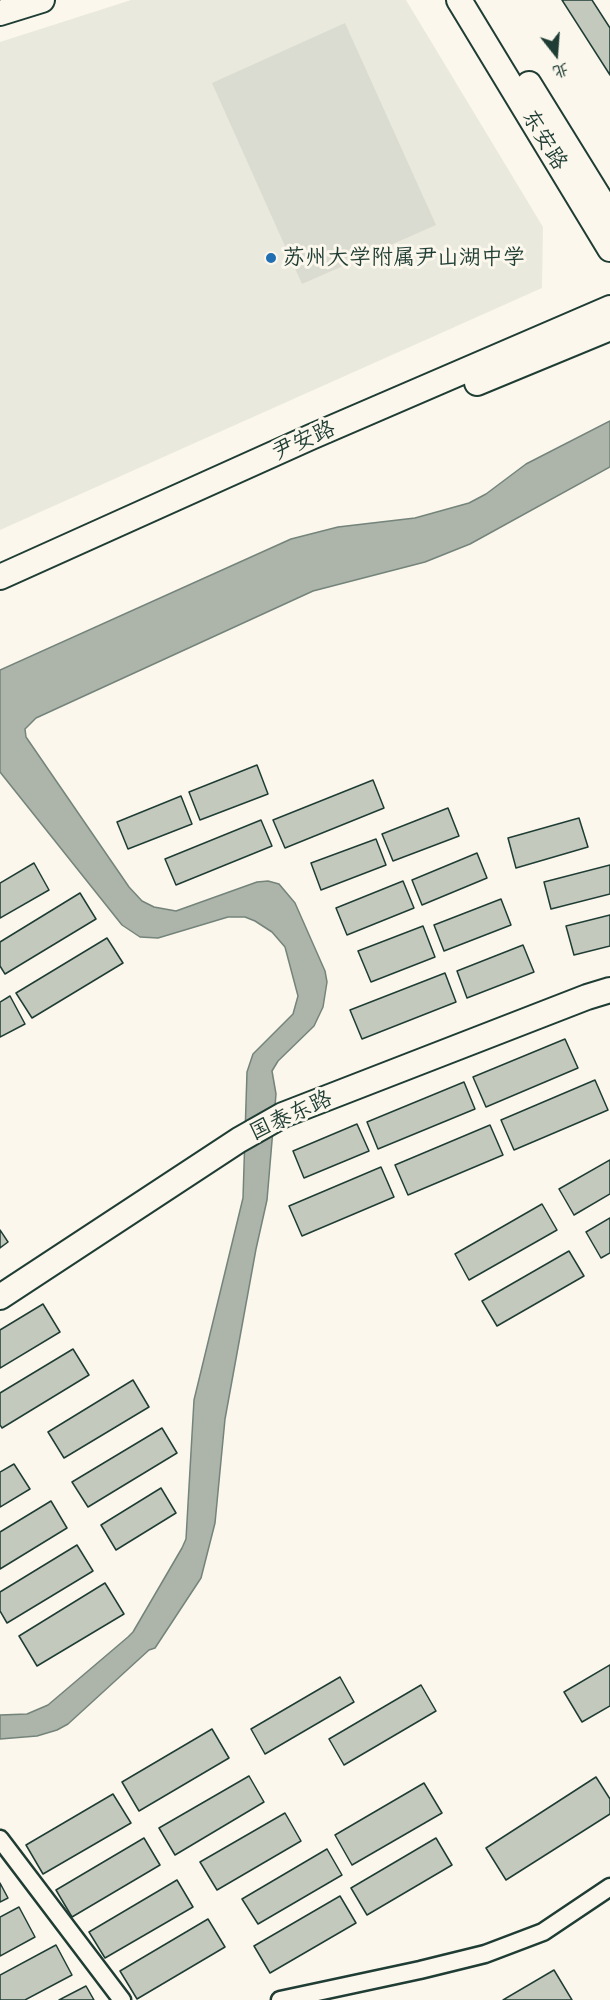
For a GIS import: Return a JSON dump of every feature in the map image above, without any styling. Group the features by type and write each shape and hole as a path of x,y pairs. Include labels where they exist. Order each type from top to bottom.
{"main road":[{"path":"0,13 42,0"},
{"name":"东安路","path":"459,0 610,249"},
{"name":"东安路","path":"478,0 610,215"},
{"name":"尹安路","path":"0,577 311,437 610,308"},
{"name":"尹安路","path":"0,594 311,453 610,328"},
{"name":"国泰东路","path":"0,1298 239,1140 283,1115 610,990"}],"street":[{"path":"0,1839 122,2000"},
{"path":"280,2000 485,1954 543,1932 610,1887"}],"shaded area":[{"name":"苏州大学附属尹山湖中学","path":"131,0 406,0 543,227 542,288 0,530 0,42"},
{"path":"345,23 436,225 302,284 212,83"},
{"path":"610,421 610,467 470,544 425,562 313,591 36,718 25,729 26,737 129,887 142,901 154,907 176,911 257,882 268,881 279,884 295,903 325,971 327,982 323,1007 314,1026 278,1061 272,1071 276,1094 267,1200 225,1419 215,1523 201,1578 155,1648 149,1650 68,1724 37,1736 0,1739 0,1715 27,1714 48,1705 133,1632 186,1539 194,1400 243,1198 247,1072 253,1054 293,1014 298,996 285,947 272,932 255,921 245,917 228,917 158,938 140,937 122,925 0,772 0,670 291,539 338,527 415,518 469,503 486,494 526,464"}],"building":[{"path":"562,0 592,0 610,28 610,75"},
{"path":"257,765 268,794 200,820 189,792"},
{"path":"373,780 384,808 285,848 273,820"},
{"path":"181,796 192,824 128,849 117,822"},
{"path":"448,808 459,836 393,861 382,834"},
{"path":"579,818 588,847 516,868 508,838"},
{"path":"261,820 272,846 176,885 165,859"},
{"path":"376,839 386,865 321,890 311,863"},
{"path":"477,853 487,878 422,905 412,880"},
{"path":"34,863 49,890 0,918 0,883"},
{"path":"610,865 610,894 551,909 544,882"},
{"path":"403,881 414,908 347,935 336,908"},
{"path":"80,893 96,919 5,974 0,966 0,942"},
{"path":"501,899 511,925 444,951 434,925"},
{"path":"610,915 610,946 574,955 566,926"},
{"path":"423,926 435,957 371,982 358,951"},
{"path":"107,938 123,963 32,1018 16,993"},
{"path":"523,945 534,972 467,998 457,971"},
{"path":"445,973 456,1002 362,1039 350,1010"},
{"path":"10,996 25,1024 0,1037 0,1002"},
{"path":"565,1039 578,1068 486,1107 473,1077"},
{"path":"595,1080 608,1110 514,1150 501,1120"},
{"path":"464,1082 475,1109 378,1149 367,1122"},
{"path":"357,1124 369,1151 304,1178 293,1151"},
{"path":"490,1125 503,1155 408,1195 395,1165"},
{"path":"610,1160 610,1194 574,1215 559,1189"},
{"path":"381,1167 394,1197 302,1236 289,1206"},
{"path":"542,1204 557,1230 469,1280 455,1254"},
{"path":"610,1218 610,1253 601,1258 586,1232"},
{"path":"0,1230 8,1242 0,1248"},
{"path":"569,1251 584,1276 497,1326 482,1301"},
{"path":"43,1304 60,1332 0,1368 0,1330"},
{"path":"73,1349 89,1375 2,1428 0,1425 0,1393"},
{"path":"133,1380 149,1407 64,1458 48,1432"},
{"path":"162,1428 177,1453 88,1507 72,1482"},
{"path":"14,1464 30,1489 0,1507 0,1472"},
{"path":"161,1488 176,1513 116,1550 101,1525"},
{"path":"51,1501 67,1528 0,1569 0,1532"},
{"path":"77,1545 93,1571 7,1623 0,1611 0,1592"},
{"path":"105,1583 124,1614 37,1666 19,1636"},
{"path":"610,1665 610,1706 582,1722 564,1692"},
{"path":"340,1677 354,1702 265,1754 251,1729"},
{"path":"421,1685 436,1711 344,1765 329,1739"},
{"path":"212,1729 229,1758 139,1811 122,1782"},
{"path":"249,1776 264,1802 175,1855 159,1828"},
{"path":"596,1777 610,1799 610,1814 506,1880 486,1848"},
{"path":"424,1783 442,1813 352,1865 335,1835"},
{"path":"113,1794 131,1823 43,1874 26,1845"},
{"path":"285,1813 301,1841 217,1890 200,1862"},
{"path":"144,1838 160,1865 72,1917 56,1890"},
{"path":"436,1838 452,1865 367,1915 351,1888"},
{"path":"327,1849 342,1875 258,1924 242,1899"},
{"path":"177,1880 193,1907 105,1958 89,1932"},
{"path":"0,1883 8,1898 0,1902"},
{"path":"340,1896 356,1923 270,1973 254,1946"},
{"path":"19,1907 35,1937 0,1956 0,1917"},
{"path":"208,1919 225,1947 137,1999 120,1971"},
{"path":"56,1945 72,1975 25,2000 0,2000 0,1975"},
{"path":"554,1970 572,2000 503,2000"},
{"path":"86,1986 94,2000 59,2000"}],"place":[{"name":"苏州大学附属尹山湖中学","path":"271,258"}]}
